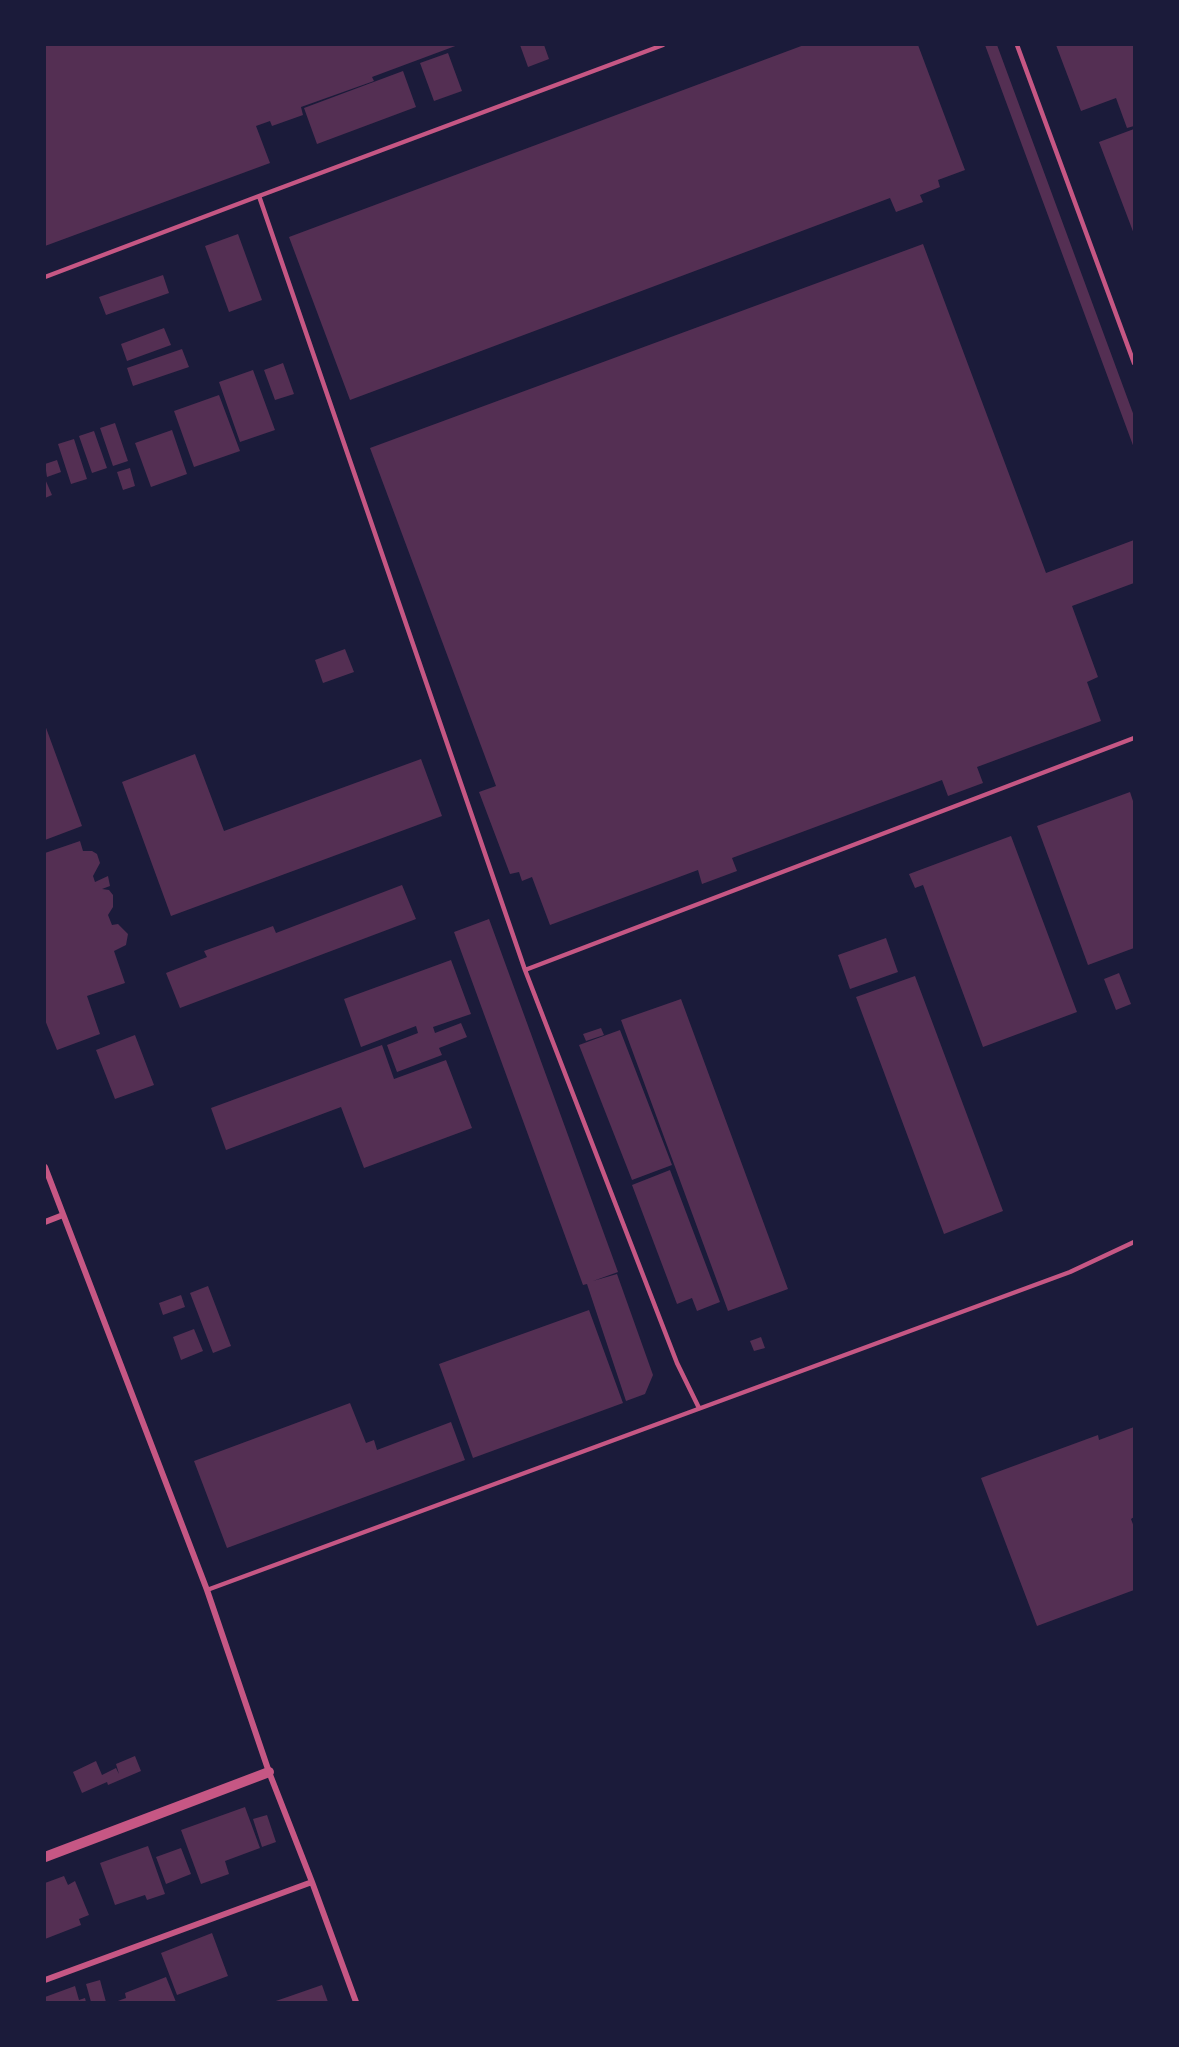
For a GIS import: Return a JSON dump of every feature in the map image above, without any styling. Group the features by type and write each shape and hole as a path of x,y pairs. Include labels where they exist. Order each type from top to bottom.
{"street":[{"path":"45,1167 207,1590 269,1772 356,2002"},
{"path":"45,1222 63,1215"},
{"path":"45,1857 269,1772"},
{"path":"45,1980 312,1882"}],"lane":[{"path":"45,277 663,45"},
{"path":"1017,45 1134,363"},
{"path":"259,196 525,970 677,1362 699,1408"},
{"path":"525,970 1134,738"},
{"path":"207,1590 1070,1272 1134,1242"}],"building":[{"path":"45,45 458,45 372,77 374,81 301,107 303,115 272,126 270,121 256,126 270,163 45,246"},
{"path":"520,45 544,45 549,59 528,67"},
{"path":"804,45 918,45 965,170 938,180 940,187 920,195 923,202 896,212 890,198 350,400 289,237"},
{"path":"985,45 997,45 1134,416 1134,448"},
{"path":"1056,45 1134,45 1134,126 1127,128 1116,98 1081,111"},
{"path":"448,53 462,91 434,101 420,63"},
{"path":"403,71 416,107 317,144 304,108"},
{"path":"1134,129 1134,234 1099,142"},
{"path":"238,234 262,300 229,312 205,246"},
{"path":"923,244 1046,573 1134,540 1134,583 1072,606 1098,677 1087,682 1101,721 977,767 983,783 948,796 942,780 732,858 737,871 702,884 698,870 550,925 532,877 522,881 519,872 510,874 479,792 496,786 370,448"},
{"path":"163,275 169,293 106,315 99,297"},
{"path":"164,328 171,345 127,361 121,344"},
{"path":"182,349 189,367 133,386 127,368"},
{"path":"283,363 294,394 275,400 264,370"},
{"path":"253,370 275,430 240,442 219,382"},
{"path":"219,395 240,451 194,467 174,411"},
{"path":"115,423 128,461 113,466 100,428"},
{"path":"172,430 187,474 151,487 135,443"},
{"path":"94,431 107,468 92,473 79,436"},
{"path":"74,439 87,479 71,484 58,444"},
{"path":"57,460 61,472 47,477 45,464"},
{"path":"130,468 135,486 123,490 117,472"},
{"path":"45,479 52,495 45,498"},
{"path":"345,649 354,672 323,683 315,660"},
{"path":"45,725 82,826 45,840"},
{"path":"195,754 224,831 421,759 442,816 171,916 122,782"},
{"path":"1130,792 1134,804 1134,948 1088,965 1037,826"},
{"path":"1011,836 1077,1012 983,1047 923,885 915,888 909,874"},
{"path":"80,841 83,851 92,851 97,854 100,863 93,876 95,882 108,876 110,886 102,889 109,890 113,895 113,907 108,915 112,925 118,924 128,934 126,945 114,951 125,983 87,996 100,1034 57,1050 45,1020 45,853"},
{"path":"402,885 416,919 180,1008 166,973 207,957 204,951 273,926 276,933"},
{"path":"489,919 618,1272 593,1281 617,1274 653,1375 645,1394 626,1401 587,1284 583,1285 454,932"},
{"path":"886,938 898,972 850,989 838,955"},
{"path":"451,960 471,1014 433,1027 435,1033 461,1023 467,1037 439,1048 442,1055 397,1072 387,1045 418,1033 416,1026 361,1047 344,999"},
{"path":"1119,973 1131,1004 1116,1010 1104,979"},
{"path":"915,976 1003,1211 944,1234 856,997"},
{"path":"681,999 788,1289 728,1311 621,1020"},
{"path":"601,1028 604,1035 586,1041 583,1034"},
{"path":"620,1030 672,1165 632,1180 579,1045"},
{"path":"135,1035 154,1085 115,1099 96,1050"},
{"path":"382,1045 394,1079 446,1060 472,1128 364,1168 341,1107 226,1150 211,1108"},
{"path":"670,1170 720,1302 697,1311 692,1298 677,1304 632,1185"},
{"path":"208,1286 231,1346 213,1353 190,1293"},
{"path":"181,1295 185,1307 163,1315 159,1303"},
{"path":"589,1310 623,1403 473,1458 439,1364"},
{"path":"194,1329 203,1351 181,1360 173,1337"},
{"path":"761,1337 765,1348 754,1351 750,1341"},
{"path":"350,1403 366,1443 374,1440 377,1450 451,1422 465,1460 227,1548 194,1461"},
{"path":"1134,1427 1134,1517 1131,1519 1134,1527 1134,1590 1037,1626 981,1478 1098,1435 1099,1440"},
{"path":"135,1756 141,1771 82,1793 73,1772 96,1761 102,1775 116,1768 119,1774 116,1764"},
{"path":"245,1807 260,1848 225,1861 229,1874 201,1884 181,1830"},
{"path":"267,1815 276,1842 262,1847 253,1819"},
{"path":"148,1846 165,1894 147,1900 145,1895 115,1905 100,1863"},
{"path":"181,1848 191,1874 166,1884 156,1857"},
{"path":"64,1876 68,1885 75,1881 89,1915 79,1919 81,1925 45,1939 45,1883"},
{"path":"212,1933 228,1976 177,1995 161,1953"},
{"path":"166,1977 176,2002 115,2002 126,1998 125,1993"},
{"path":"100,1980 106,2002 91,2002 86,1984"},
{"path":"322,1985 328,2002 273,2002"},
{"path":"75,1986 79,2000 85,1998 86,2002 45,2002 45,1997"}]}
